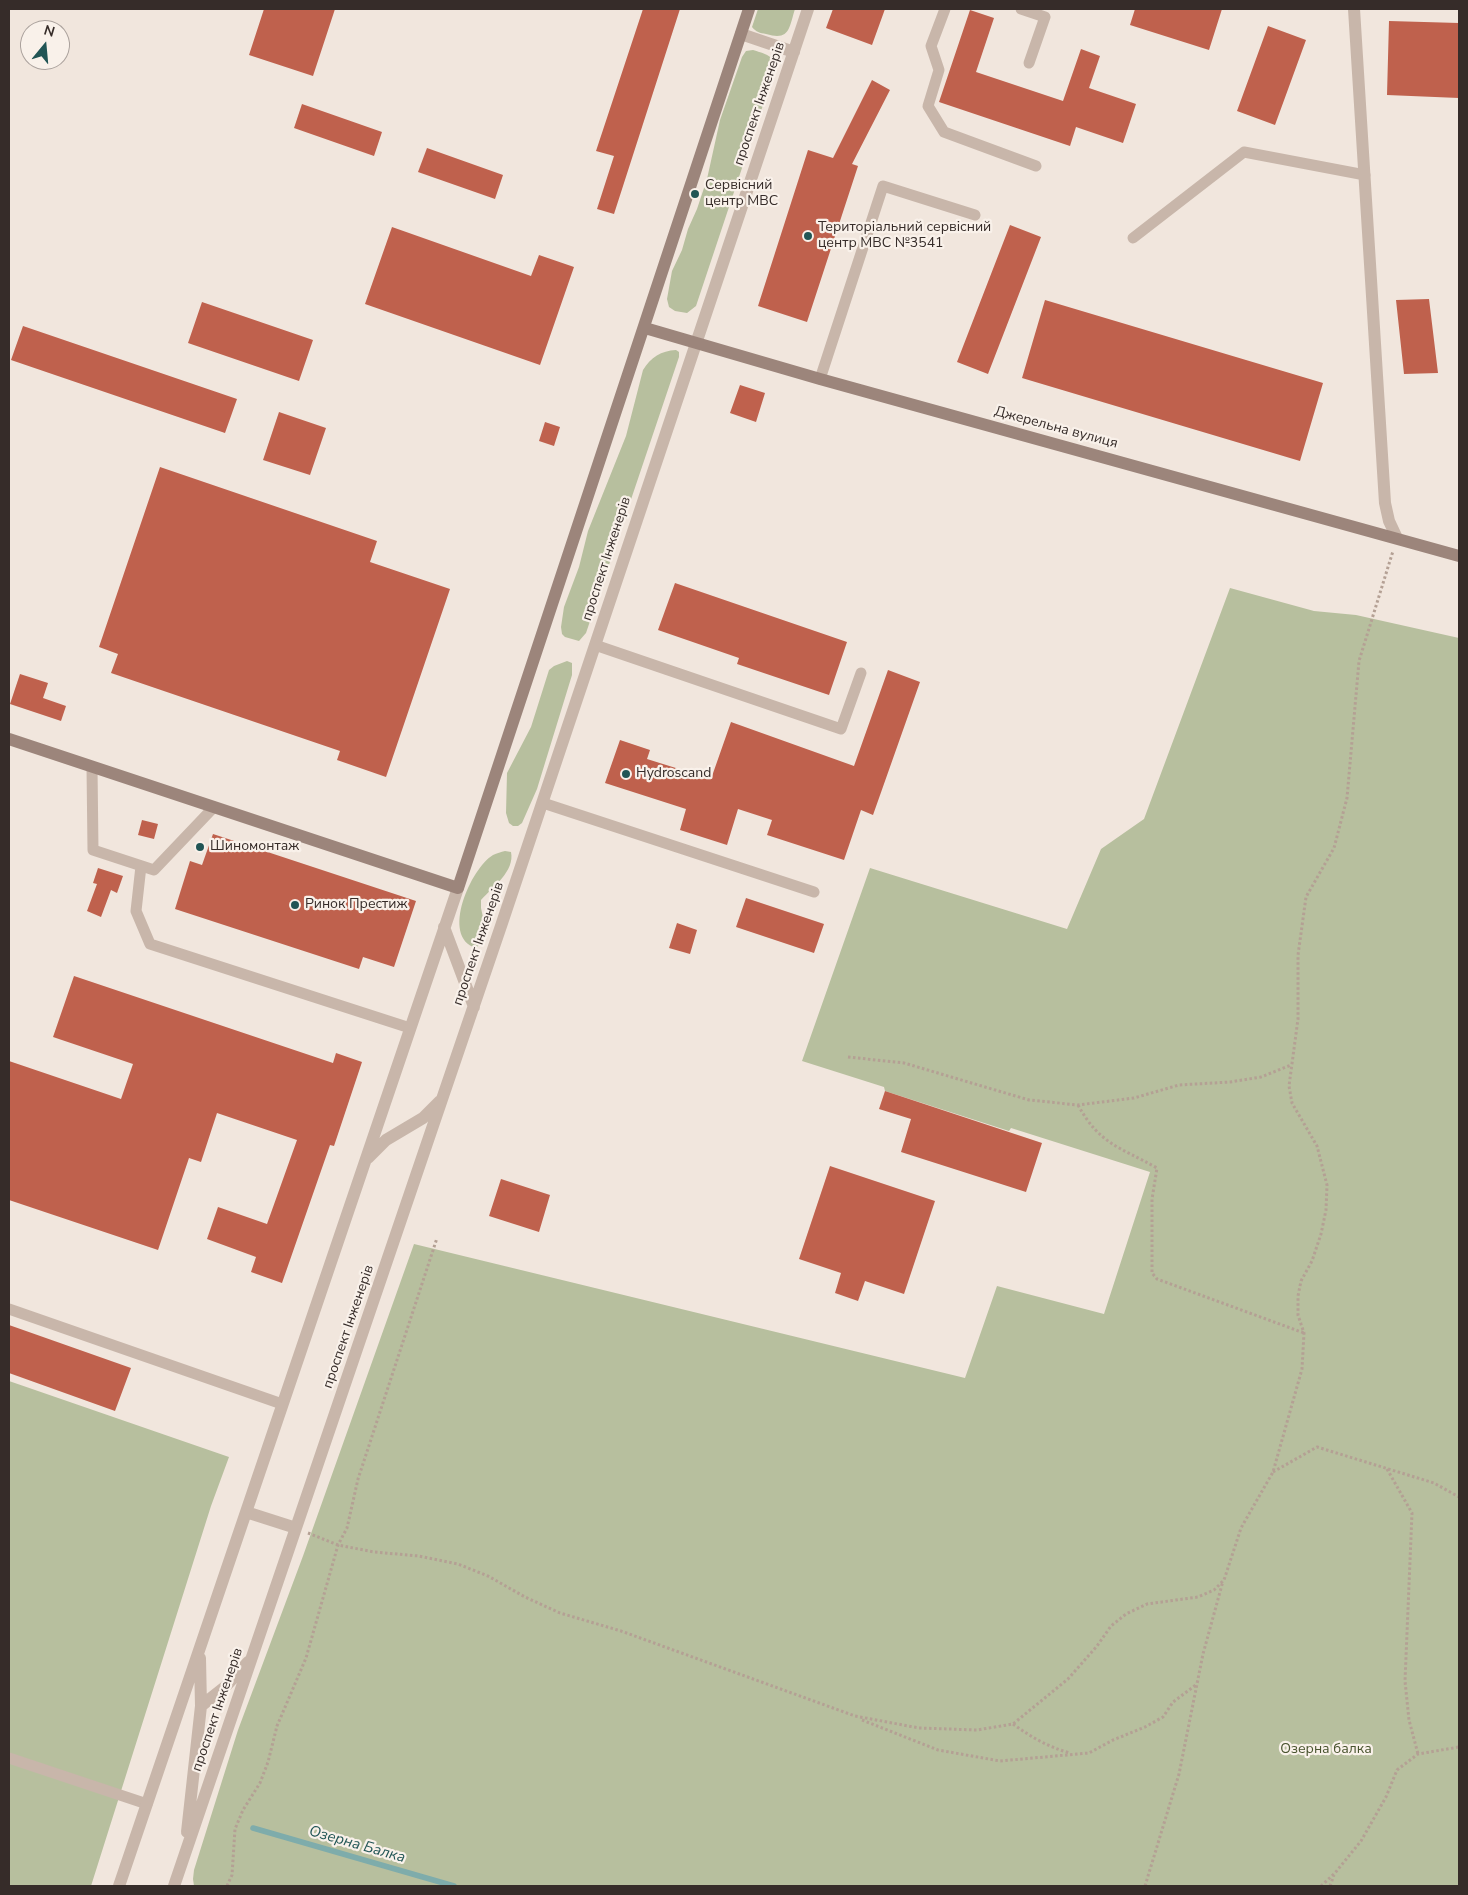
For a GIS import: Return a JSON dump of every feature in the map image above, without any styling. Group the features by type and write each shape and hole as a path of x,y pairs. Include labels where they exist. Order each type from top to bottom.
{"street":[{"path":"118,1886 458,888 645,328 749,9"},
{"name":"проспект Інженерів","path":"174,1886 543,803 808,9"},
{"path":"1354,9 1385,503 1389,521 1397,538"},
{"path":"741,34 794,52"},
{"name":"Джерельна вулиця","path":"645,328 695,344 1459,556"},
{"path":"9,739 458,888"},
{"path":"444,927 474,1007"},
{"path":"365,1162 386,1140 422,1118 443,1098"},
{"path":"246,1512 296,1528"},
{"path":"185,1855 201,1706 200,1648"},
{"path":"201,1706 225,1687 252,1658"}],"lane":[{"path":"945,9 931,46 939,70 928,106 944,132 1036,166"},
{"path":"1021,9 1045,17 1029,63"},
{"path":"1133,238 1244,152 1365,175"},
{"path":"820,379 883,186 975,215"},
{"path":"595,645 841,729 861,672"},
{"path":"92,767 93,850 141,866 154,870 214,807"},
{"path":"543,803 814,892"},
{"path":"141,866 136,911 150,944 410,1028"},
{"path":"9,1309 282,1404"},
{"path":"9,1758 147,1804"}],"path":[{"path":"1145,1886 1179,1774 1202,1654 1224,1580 1241,1528 1273,1472 1302,1370 1304,1334 1298,1315 1298,1296 1301,1282 1312,1261 1321,1234 1326,1210 1327,1185 1317,1146 1292,1103 1289,1086 1298,1019 1298,955 1306,897 1334,848 1347,798 1359,661 1397,538"},
{"path":"848,1057 904,1062 1029,1100 1078,1105 1134,1098 1179,1085 1230,1082 1261,1077 1291,1065"},
{"path":"1078,1105 1090,1126 1109,1143 1157,1168 1152,1199 1152,1273 1157,1279 1304,1334"},
{"path":"227,1886 232,1875 235,1828 243,1810 260,1782 268,1762 277,1726 306,1658 338,1545 347,1528 358,1479 437,1238"},
{"path":"1273,1472 1317,1447 1434,1483 1459,1496"},
{"path":"1388,1469 1412,1513 1404,1681 1409,1720 1418,1754"},
{"path":"296,1528 338,1545 374,1552 418,1556 458,1564 488,1576 560,1613 621,1631 855,1716 938,1750 1000,1761 1089,1753 1112,1740 1145,1727 1163,1717 1173,1702 1197,1684"},
{"path":"855,1716 919,1728 978,1730 1013,1724 1068,1679 1097,1646 1111,1626 1126,1614 1147,1604 1198,1597 1214,1590 1224,1580"},
{"path":"1013,1724 1051,1748 1072,1754"},
{"path":"1321,1886 1335,1873 1361,1841 1386,1797 1397,1770 1418,1754 1459,1747"},
{"path":"1330,1886 1335,1873"}],"green space":[{"path":"758,9 795,9 787,31 780,36 774,36 760,33 752,27"},
{"path":"753,50 764,53 773,59 776,66 696,306 687,313 675,311 669,307 667,299 672,271 682,250 707,179 720,120 742,57 746,51"},
{"path":"676,350 679,352 679,357 586,633 579,641 565,637 562,634 561,627 564,607 579,567 588,531 626,436 643,370 657,356"},
{"name":"Озерна балка","path":"1230,588 1314,611 1356,615 1459,638 1459,1886 194,1886 194,1870 238,1730 303,1556 414,1244 965,1378 997,1286 1104,1314 1150,1172 1011,1128 1009,1131 885,1091 884,1087 802,1061 870,868 1067,929 1101,849 1144,819"},
{"path":"567,661 572,663 572,675 537,789 522,823 518,826 513,826 509,823 506,813 507,773 531,727 549,670"},
{"path":"505,851 511,852 510,866 502,878 481,900 485,927 480,944 476,948 465,941 460,931 463,902 468,887 484,862 493,855"},
{"path":"9,1381 229,1457 211,1506 91,1886 9,1886"}],"building":[{"path":"264,9 335,9 313,76 249,55"},
{"path":"643,9 680,9 614,214 597,209 614,156 596,151"},
{"path":"833,9 885,9 872,45 826,28"},
{"path":"1135,9 1222,9 1209,50 1130,25"},
{"path":"970,10 994,18 976,72 1063,101 1081,49 1100,56 1089,88 1136,104 1123,143 1076,127 1070,146 939,102"},
{"path":"1389,21 1459,23 1459,98 1387,95"},
{"path":"1268,26 1306,40 1275,125 1237,111"},
{"name":"Територіальний сервісний центр МВС №3541","path":"872,80 890,90 852,164 858,166 807,322 758,306 808,150 833,158"},
{"path":"302,104 382,132 374,156 294,128"},
{"path":"427,148 503,175 495,199 418,172"},
{"path":"1010,225 1041,237 988,374 957,362"},
{"path":"392,227 531,276 539,255 574,267 540,365 365,304"},
{"path":"1429,299 1438,373 1404,374 1396,300"},
{"path":"1045,300 1323,383 1300,461 1022,378"},
{"path":"202,302 313,340 299,381 188,343"},
{"path":"23,326 237,399 225,433 11,360"},
{"path":"740,385 765,393 756,422 730,413"},
{"path":"279,412 326,428 310,475 263,460"},
{"path":"545,422 560,427 554,446 539,441"},
{"path":"160,467 377,541 370,562 450,589 386,777 337,760 340,751 111,673 118,654 99,647"},
{"path":"675,583 847,642 829,695 737,664 739,658 658,630"},
{"path":"888,670 920,682 873,815 861,810 844,860 767,835 772,820 738,809 727,845 680,830 686,809 605,783 620,740 650,750 647,759 711,779 731,722 854,766"},
{"path":"20,674 48,683 43,698 66,706 61,721 10,704"},
{"path":"142,820 158,824 154,839 138,835"},
{"name":"Ринок Престиж","path":"213,834 416,901 394,967 363,957 359,969 175,909 190,861 202,865"},
{"path":"98,868 123,876 117,893 111,890 101,917 87,911 97,884 93,883"},
{"path":"746,898 824,924 814,953 736,927"},
{"path":"677,923 697,930 690,954 669,948"},
{"path":"74,976 333,1063 336,1053 362,1062 334,1146 330,1145 282,1283 251,1272 256,1257 207,1239 218,1207 267,1224 297,1140 217,1113 201,1162 189,1158 158,1250 9,1200 9,1061 121,1099 133,1064 53,1037"},
{"path":"885,1091 1042,1143 1026,1192 901,1152 911,1119 879,1109"},
{"path":"830,1166 935,1201 904,1294 865,1281 858,1301 835,1293 841,1273 799,1259"},
{"path":"501,1179 550,1195 539,1232 489,1216"},
{"path":"9,1325 131,1368 115,1411 9,1373"}],"waterway":[{"name":"Озерна Балка","path":"253,1828 454,1886"}],"place":[{"name":"Сервісний центр МВС","path":"695,194"},
{"name":"Територіальний сервісний центр МВС №3541","path":"808,236"},
{"name":"Hydroscand","path":"626,774"},
{"name":"Шиномонтаж","path":"200,847"},
{"name":"Ринок Престиж","path":"295,905"}]}
